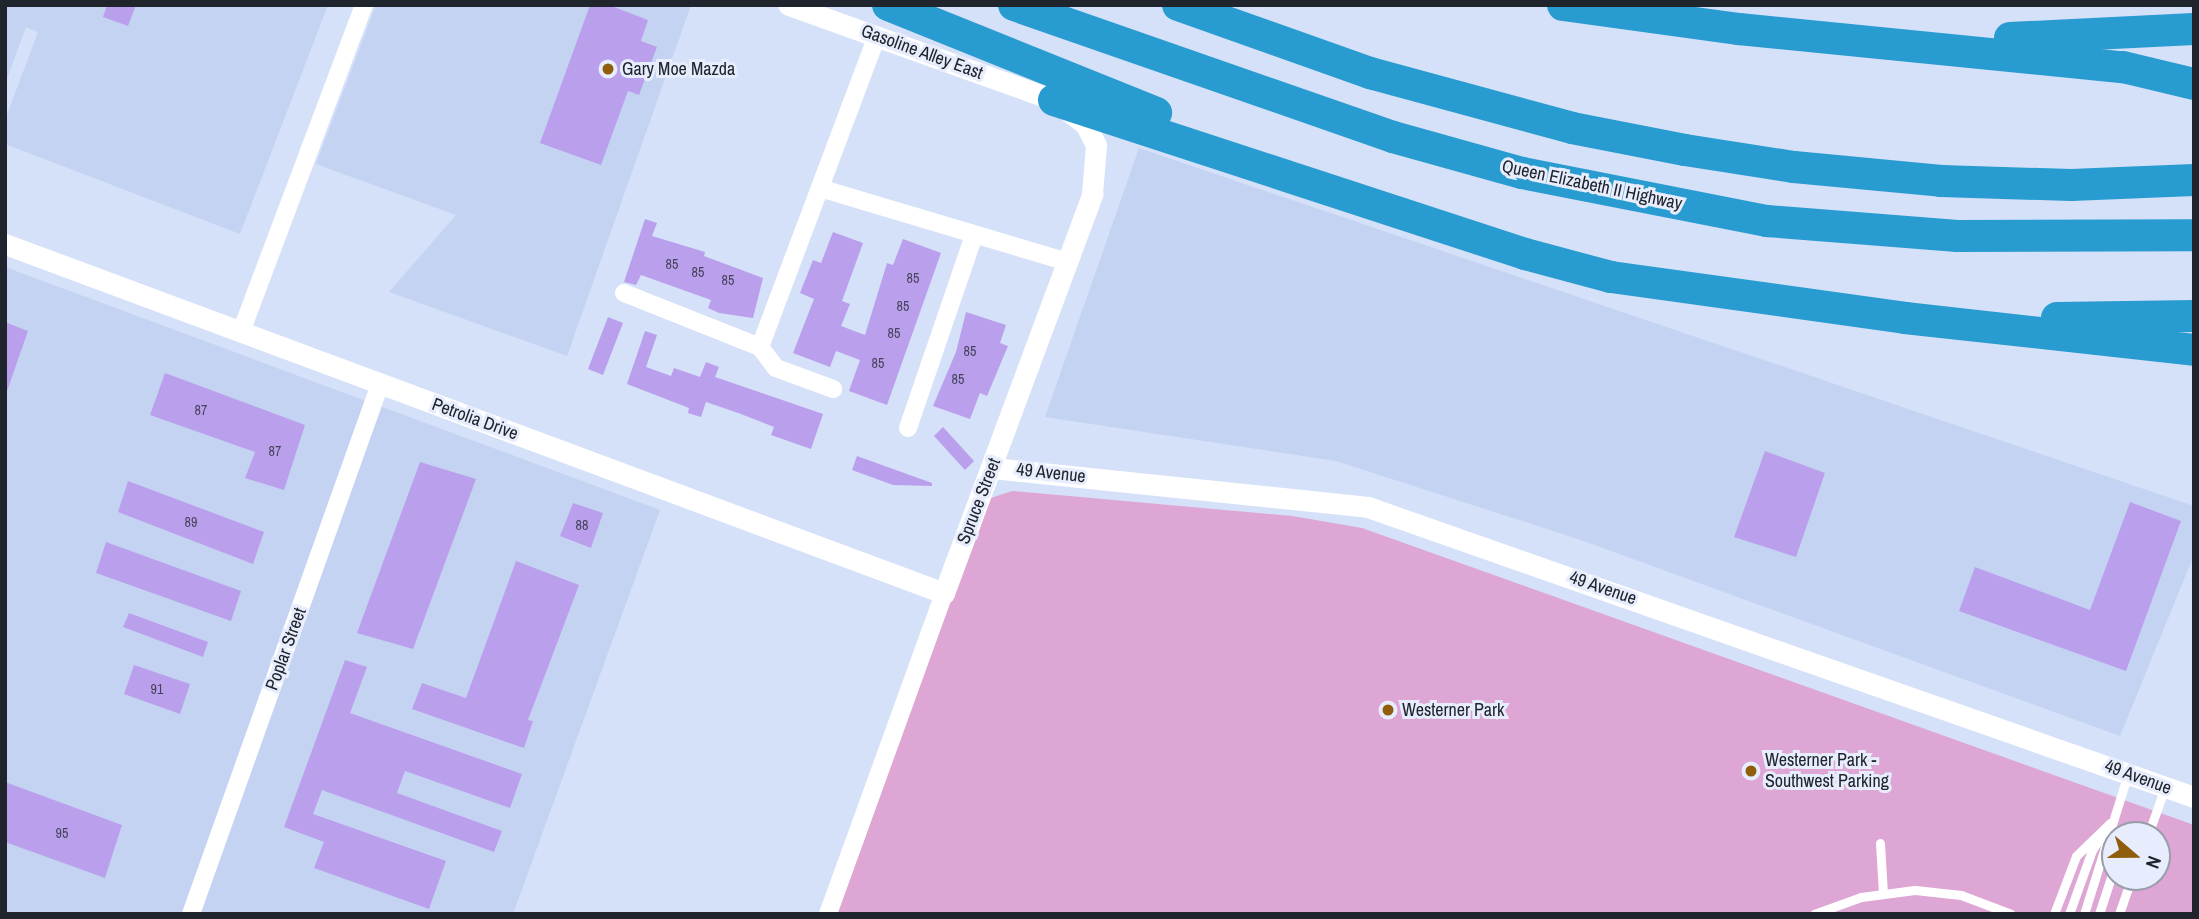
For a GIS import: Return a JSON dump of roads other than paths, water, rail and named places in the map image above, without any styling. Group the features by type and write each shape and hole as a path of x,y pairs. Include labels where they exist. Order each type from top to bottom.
{"highway":[{"path":"888,5 1379,204"},
{"name":"Queen Elizabeth II Highway","path":"1014,5 1393,137 1563,181 1768,221 1957,236 2194,235"},
{"path":"1178,5 1383,77 1572,128 1685,150 1794,167 1941,181 2071,185 2194,180"},
{"path":"1563,5 1738,29 1827,35 2123,67 2194,84"},
{"path":"1827,35 1987,38 2186,29"},
{"path":"1054,100 1379,204 1525,254 1612,277 1905,318 2194,350"},
{"path":"1905,318 2194,316"}],"street":[{"path":"241,331 364,5"},
{"name":"Gasoline Alley East","path":"789,5 1054,100"},
{"path":"760,347 823,189 877,36"},
{"name":"Spruce Street","path":"828,914 1092,194 1098,162 1094,136 1054,100"},
{"path":"823,189 1068,262"},
{"path":"908,428 974,235"},
{"name":"Petrolia Drive","path":"5,244 944,593"},
{"path":"624,293 760,347 776,368 833,388"},
{"name":"Poplar Street","path":"191,914 380,384"},
{"name":"49 Avenue","path":"992,468 1368,507 2194,797"}],"lane":[{"path":"2111,821 2128,773"},
{"path":"2153,821 2165,787"},
{"path":"2054,914 2076,856 2101,832"},
{"path":"2069,914 2092,850 2101,836"},
{"path":"1880,844 1883,894"},
{"path":"2084,914 2101,866"},
{"path":"1814,914 1883,894 1939,890 2011,914"},
{"path":"2099,914 2106,891"},
{"path":"2119,914 2127,891"}],"place":[{"name":"Gary Moe Mazda","path":"608,69"},
{"name":"Westerner Park","path":"1388,710"},
{"name":"Westerner Park - Southwest Parking","path":"1751,771"}]}
